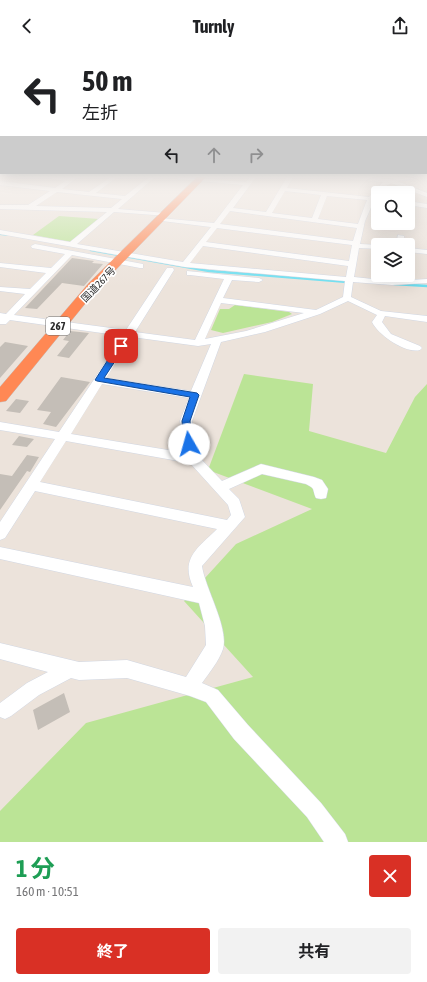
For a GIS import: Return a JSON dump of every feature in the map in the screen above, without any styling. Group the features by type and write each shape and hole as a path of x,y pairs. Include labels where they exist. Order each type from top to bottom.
{"highway":[{"name":"国道267号","path":"0,397 93,286 164,214"}],"street":[{"path":"0,214 75,216"},
{"path":"0,324 4,317 52,271 71,248 108,214"},
{"path":"132,214 159,219 371,246"},
{"path":"186,265 224,214"},
{"path":"268,214 360,226"},
{"path":"314,220 317,214"},
{"path":"4,317 198,343 216,341 272,327 335,306 346,298 355,244 365,214"},
{"path":"89,216 112,218"},
{"path":"0,232 122,258 170,270 229,277 392,283 427,281"},
{"path":"0,239 71,248"},
{"path":"201,244 352,264"},
{"path":"415,251 427,252"},
{"path":"122,258 349,282"},
{"path":"0,265 52,271"},
{"path":"0,534 170,270"},
{"path":"198,343 220,300 229,277"},
{"path":"0,289 30,292"},
{"path":"346,298 382,314 427,319"},
{"path":"220,300 317,312"},
{"path":"382,314 377,322 378,326 396,340 417,348"},
{"path":"190,687 215,647 212,626 205,598 196,577 195,565 202,554 238,517 234,503 194,459 189,444 186,421 194,395 216,341"},
{"path":"99,380 194,395"},
{"path":"0,426 194,459"},
{"path":"220,488 261,469 309,480 317,484 322,489 321,494"},
{"path":"31,485 230,526"},
{"path":"0,553 205,598"},
{"path":"0,651 79,671 128,669 190,687 212,696 241,732 314,810 337,842"},
{"path":"5,710 33,689 70,669"}],"green space":[{"path":"59,216 99,219 70,242 33,235"},
{"path":"235,305 289,312 292,314 272,322 223,333 211,330 220,309 229,309"},
{"path":"244,374 313,384 309,431 386,453 415,397 427,384 427,842 0,842 0,811 86,723 253,677 184,601 236,544 312,509 208,470"}],"building":[{"path":"72,258 94,261 92,263 103,264 84,286 62,283 37,309 25,308"},
{"path":"70,331 89,333 69,358 57,356 69,341 63,340"},
{"path":"5,342 28,346 0,378 0,347"},
{"path":"61,377 90,382 56,427 43,424 51,412 37,410"},
{"path":"16,399 29,401 20,413 6,411"},
{"path":"19,436 34,439 27,447 12,445"},
{"path":"27,455 39,457 30,472 27,471 0,510 0,474 12,476"},
{"path":"64,693 70,712 38,730 33,710"}],"waterway":[{"path":"0,234 8,235"},
{"path":"93,250 91,250 209,271 348,282"},
{"path":"394,284 427,286"}],"route":[{"path":"121,346 99,380 194,395 186,421 189,444"}]}
